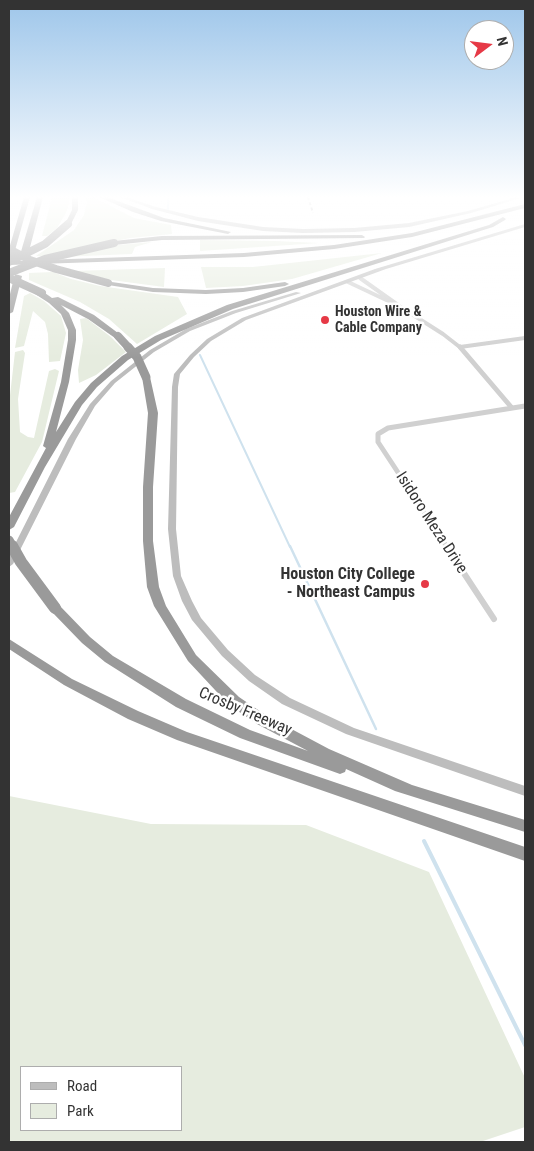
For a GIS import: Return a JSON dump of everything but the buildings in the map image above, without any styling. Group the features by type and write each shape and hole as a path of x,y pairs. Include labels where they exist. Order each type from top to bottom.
{"highway":[{"path":"9,312 25,251"},
{"path":"9,258 28,251"},
{"path":"9,273 45,259 81,251"},
{"path":"9,258 226,256 301,251"},
{"path":"9,268 229,261 311,255 341,251"},
{"path":"9,527 40,467 78,404 94,385 125,358 158,338 230,307 410,251"},
{"path":"9,258 30,260 108,283 153,290 206,292 273,286 340,272"},
{"path":"9,278 91,317 118,336 137,357 146,377 153,413 148,488 148,541 153,587 160,606 192,658 234,701 262,720 324,754 407,790"},
{"path":"39,292 65,313 70,322 72,340 65,382 40,467"},
{"name":"Crosby Freeway","path":"9,540 26,571 55,608 86,640 109,659 142,680 204,715 265,742 407,790 525,826"},
{"path":"11,644 68,682 133,715 182,736 525,854"}],"main road":[{"path":"9,564 72,439 92,405 129,368 164,343 188,330 252,306 442,251"},
{"path":"383,269 244,319 209,340 177,374 175,387 172,530 177,576 197,620 225,653 252,678 286,701 350,731 525,791"}],"street":[{"path":"360,278 460,348 512,408 525,406"},
{"path":"348,282 399,306"},
{"path":"374,295 382,293"},
{"path":"460,348 525,338"},
{"name":"Isidoro Meza Drive","path":"494,619 378,442 378,434 388,428 512,408"}],"green space":[{"path":"44,251 69,251 44,256 36,256"},
{"path":"87,251 133,251 132,254 60,257"},
{"path":"382,253 292,279 243,286 206,288 201,267 253,267"},
{"path":"165,268 164,287 111,280 73,271"},
{"path":"53,272 71,279 100,286 178,297 187,314 137,344 109,319 80,302 29,280 29,273"},
{"path":"30,293 44,301 61,316 66,333 60,361 49,362 48,334 45,322 33,311 24,346 15,348 24,296"},
{"path":"86,318 111,337 126,352 96,375 79,383 78,370 83,340 80,319"},
{"path":"23,350 25,353 18,399 20,432 28,437 34,438 49,371 55,369 59,371 42,442 15,492 9,493 9,404 15,352"},
{"path":"9,796 151,824 306,825 429,872 525,1078 525,1127 480,1142 9,1142"}],"waterway":[{"path":"200,355 290,547"},
{"path":"290,546 376,729"},
{"path":"424,841 525,1045"}],"place":[{"name":"Houston Wire & Cable Company","path":"325,320"},
{"name":"Houston City College - Northeast Campus","path":"425,584"}]}
